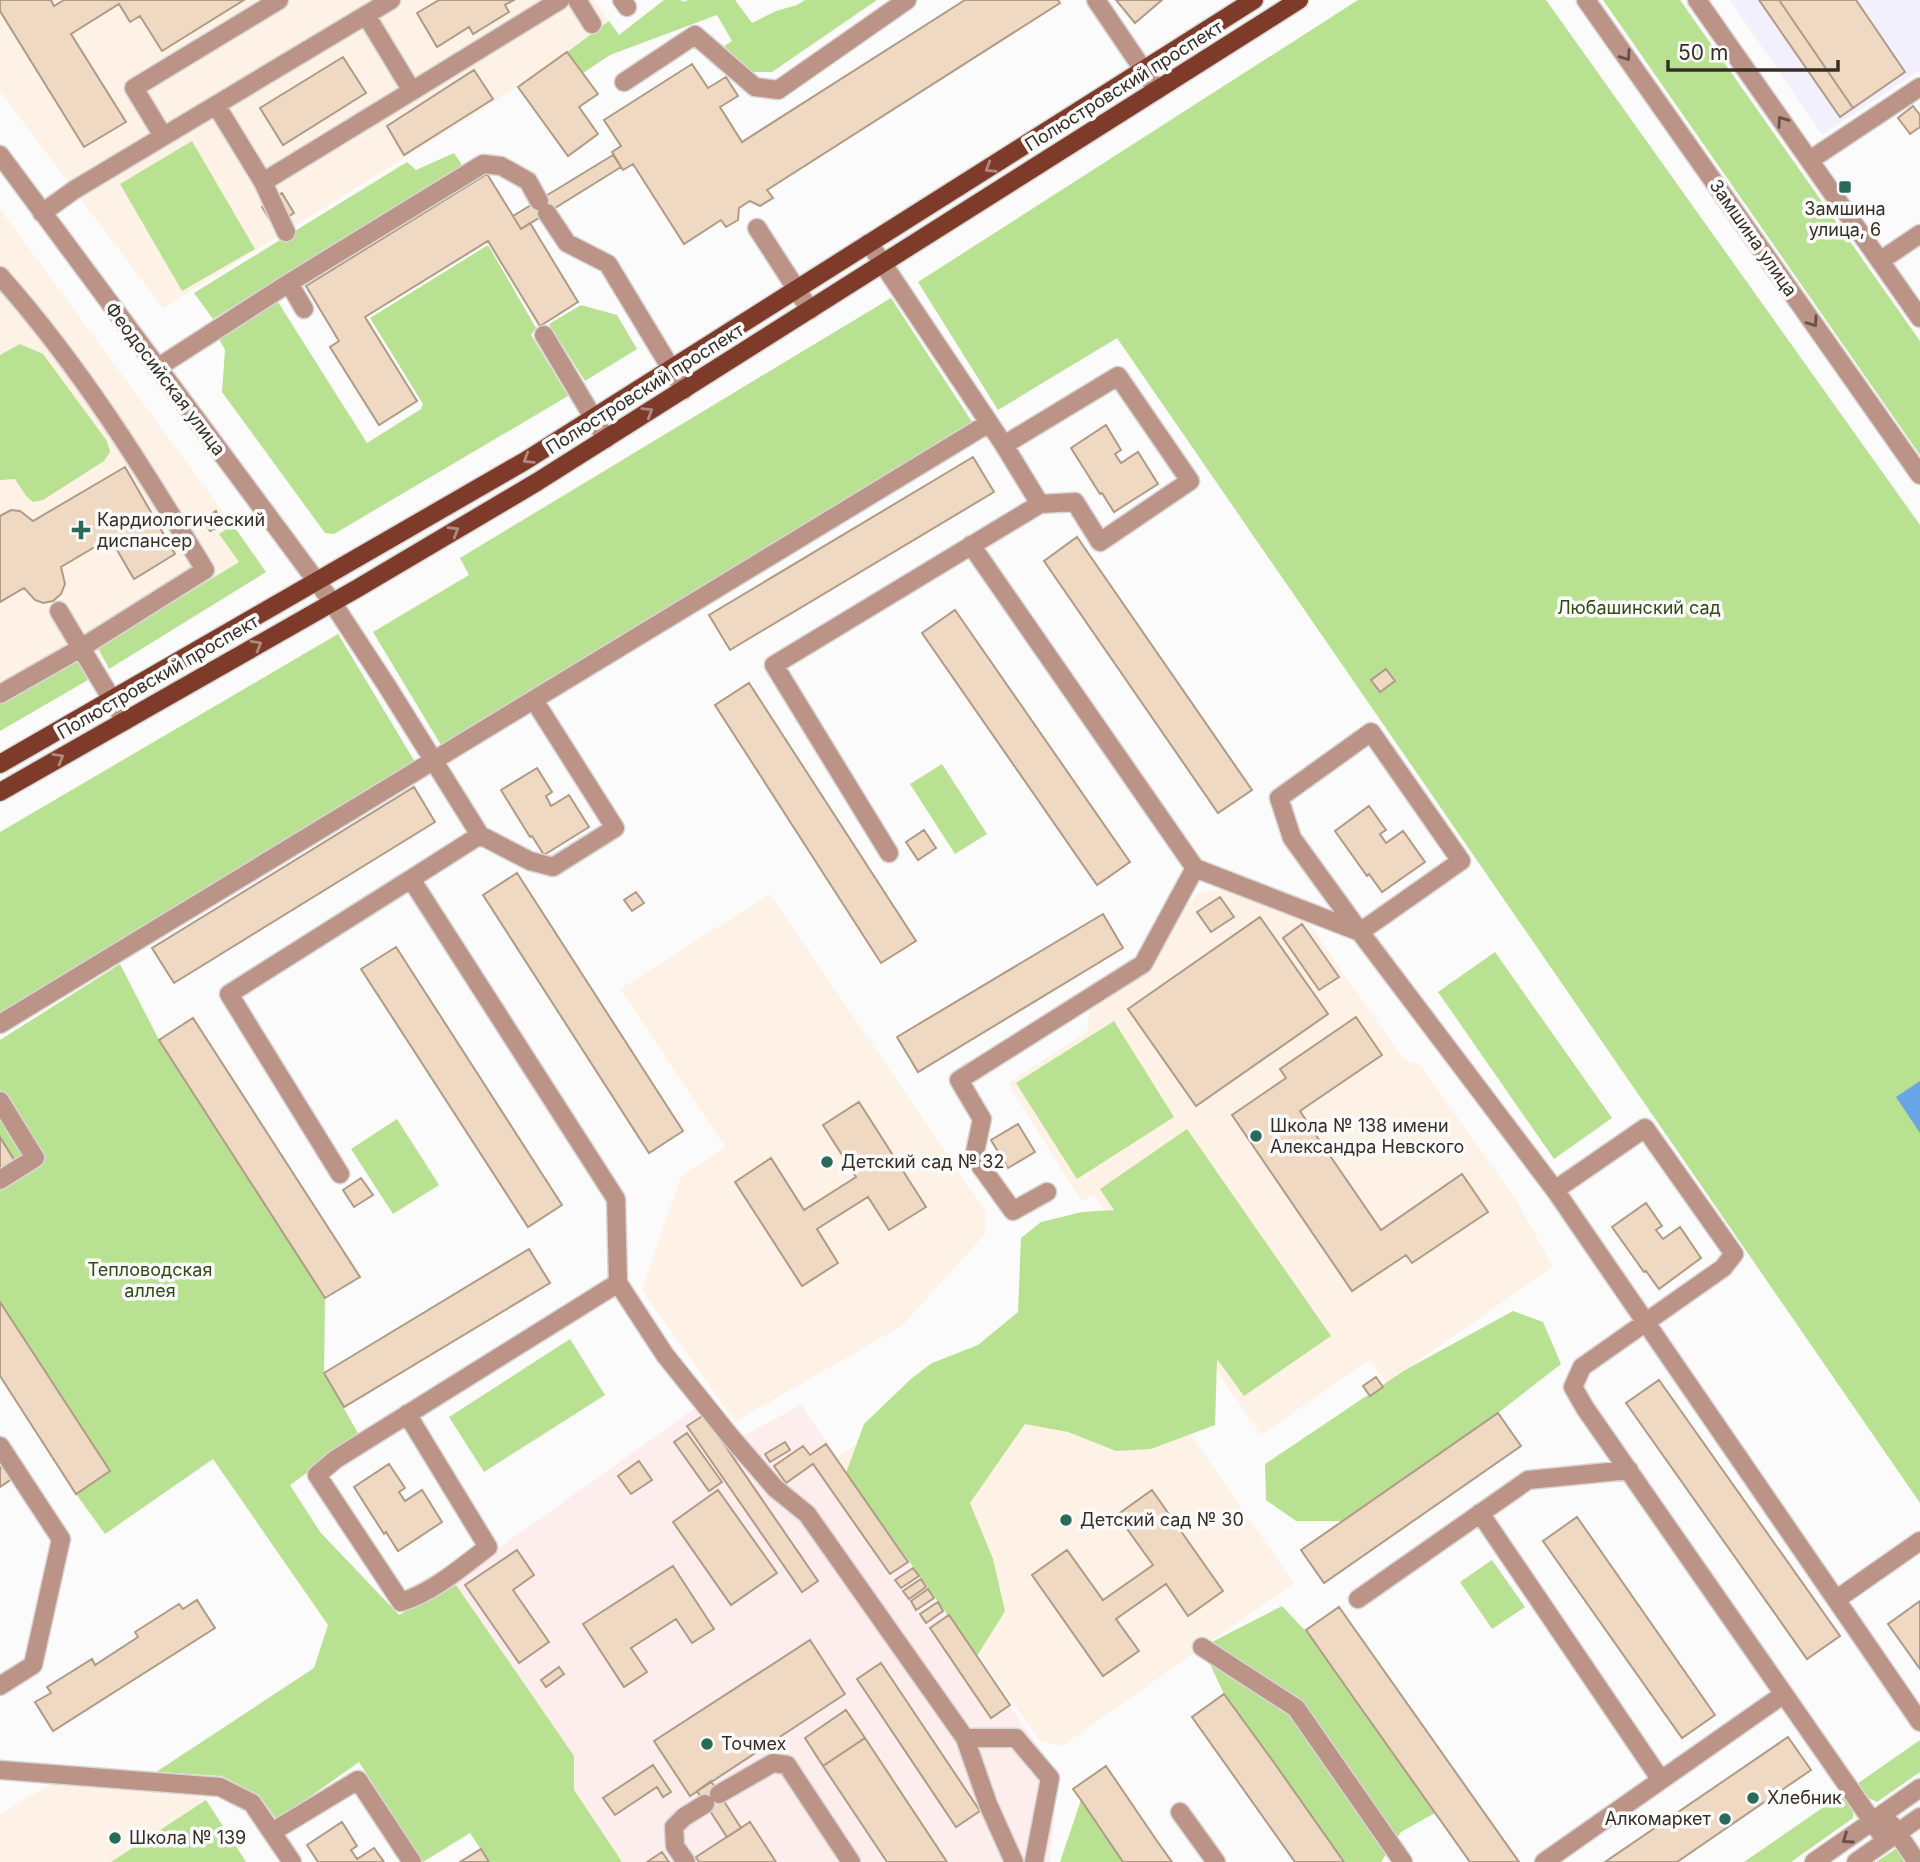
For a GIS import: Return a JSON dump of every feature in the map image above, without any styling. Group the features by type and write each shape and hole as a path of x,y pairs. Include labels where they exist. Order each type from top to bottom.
{"main road":[{"name":"Полюстровский проспект","path":"0,764 524,461 1254,0"},
{"name":"Полюстровский проспект","path":"0,792 526,488 1299,0"}],"street":[{"path":"163,136 134,88 279,0"},
{"path":"42,213 74,190 391,0"},
{"path":"263,182 560,0"},
{"path":"577,0 592,24"},
{"path":"624,82 695,35 755,87 778,90 907,0"},
{"path":"1096,0 1157,90"},
{"name":"Замшина улица","path":"1587,0 1920,475"},
{"path":"1697,0 1920,318"},
{"path":"366,15 412,91"},
{"path":"1810,160 1920,86"},
{"path":"216,104 263,182 286,232"},
{"name":"Феодосийская улица","path":"0,155 332,602 480,835"},
{"path":"157,368 483,164 501,166 528,181 567,243 608,264 684,390"},
{"path":"757,228 810,310"},
{"path":"1880,261 1920,234"},
{"path":"869,243 1004,445 1040,504"},
{"path":"0,276 38,319 135,455 205,570 82,648 0,694"},
{"path":"289,283 304,309"},
{"path":"544,335 606,439"},
{"path":"889,853 774,665 1040,504 1075,502 1100,542 1190,481 1118,376 1004,445"},
{"path":"0,1024 989,423"},
{"path":"971,545 1195,868 1360,932"},
{"path":"59,611 125,721"},
{"path":"340,1174 229,994 480,835 530,861 552,867 615,828 534,700"},
{"path":"1360,932 1461,861 1371,732 1279,798 1292,838 1360,932 1555,1190 1920,1722"},
{"path":"1047,1192 1013,1211 974,1157 982,1119 958,1080 1143,964 1195,868"},
{"path":"411,879 616,1199 618,1283 665,1355 730,1436 775,1488 807,1514 965,1738 988,1804 1014,1862"},
{"path":"0,1101 35,1158 0,1180"},
{"path":"1555,1190 1645,1128 1734,1254 1723,1268 1582,1367 1573,1387 1783,1694 1891,1837 1917,1862"},
{"path":"407,1414 488,1547 457,1572 412,1599 401,1602 317,1475 336,1459 407,1414 618,1283"},
{"path":"0,1446 61,1539 33,1665 0,1686"},
{"path":"1358,1599 1528,1480 1629,1470"},
{"path":"1480,1513 1661,1780"},
{"path":"1837,1599 1920,1541"},
{"path":"1202,1647 1296,1708 1403,1862"},
{"path":"1544,1862 1783,1694"},
{"path":"965,1738 1016,1738 1050,1778 1034,1862"},
{"path":"686,1862 675,1846 674,1827 684,1817 712,1799 774,1763 788,1765 851,1862"},
{"path":"0,1770 220,1787 252,1803 292,1862"},
{"path":"272,1832 358,1780 412,1862"},
{"path":"1814,1862 1920,1788"},
{"path":"1180,1812 1216,1862"},
{"path":"1856,1862 1920,1817"}],"shaded area":[{"path":"0,0 594,0 609,21 518,87 163,308 0,92"},
{"path":"1730,0 1920,0 1920,70 1822,135"},
{"path":"0,209 263,566 0,719"},
{"name":"Школа № 138 имени Александра Невского","path":"1221,889 1306,919 1404,1060 1420,1065 1515,1198 1553,1267 1386,1383 1370,1360 1261,1435 1094,1195 1081,1201 1008,1083 1087,1032 1090,1007 1150,969 1185,906 1200,892"},
{"name":"Детский сад № 32","path":"770,894 985,1210 986,1233 903,1325 735,1422 642,1290 681,1176 725,1147 620,989"},
{"name":"Детский сад № 30","path":"1054,1310 1161,1392 1294,1583 1062,1746 1039,1740 837,1457"},
{"path":"708,1399 739,1438 801,1405 1058,1775 1050,1862 615,1862 434,1594"},
{"name":"Школа № 139","path":"51,1784 192,1794 206,1800 246,1862 0,1862 0,1814"}],"green space":[{"path":"664,0 735,0 752,23 805,0 877,0 772,72 749,72 724,46 732,41 717,15 610,55 583,73 567,52 609,21 619,35"},
{"name":"Любашинский сад","path":"1358,0 1546,0 1920,525 1920,1503 1117,338 998,410 918,282"},
{"path":"1603,0 1680,0 1920,341 1920,455"},
{"path":"192,141 255,249 182,291 120,184"},
{"path":"454,153 462,165 213,319 194,293 407,162 416,170"},
{"path":"488,245 536,328 531,335 568,396 334,534 325,533 222,392 225,350 218,337 276,299 367,443 421,409 423,404 370,318"},
{"path":"891,298 974,425 441,745 373,632 469,575 460,558"},
{"path":"581,305 617,315 637,349 585,381 549,324"},
{"path":"20,344 43,354 107,441 110,452 104,461 43,500 33,502 15,479 0,480 0,355"},
{"path":"233,525 266,572 109,669 98,648 239,562 219,534"},
{"path":"338,634 415,762 0,1013 0,832"},
{"path":"77,661 88,680 0,731 0,705"},
{"path":"942,764 987,834 955,854 910,784"},
{"path":"1495,952 1612,1118 1554,1159 1438,992"},
{"name":"Тепловодская аллея","path":"120,964 159,1040 325,1298 324,1373 359,1435 290,1485 320,1532 399,1615 456,1585 574,1756 574,1790 622,1862 489,1862 470,1833 423,1862 359,1762 277,1820 259,1795 222,1776 156,1772 314,1668 328,1625 213,1459 105,1534 76,1494 110,1471 0,1302 0,1040"},
{"path":"1114,1021 1174,1117 1077,1179 1016,1083"},
{"path":"397,1119 439,1185 393,1214 351,1149"},
{"path":"1187,1129 1331,1336 1244,1396 1217,1359 1215,1425 1151,1449 1116,1451 1068,1432 1025,1424 970,1503 993,1559 1005,1611 977,1656 846,1473 864,1424 912,1378 932,1363 978,1345 1018,1312 1021,1238 1041,1222 1082,1212 1114,1210 1100,1189"},
{"path":"1513,1311 1543,1322 1561,1364 1498,1413 1343,1521 1296,1521 1266,1500 1265,1464 1405,1370"},
{"path":"570,1339 605,1395 484,1472 449,1417"},
{"path":"1492,1560 1525,1607 1492,1629 1460,1582"},
{"path":"1282,1606 1312,1638 1435,1813 1401,1832 1381,1862 1345,1862 1224,1694 1202,1647"},
{"path":"1920,1740 1920,1772 1877,1802 1866,1797 1857,1784"},
{"path":"1844,1793 1853,1806 1853,1818 1791,1862 1744,1862"},
{"path":"206,1800 246,1862 111,1862"},
{"path":"1081,1800 1123,1862 1060,1862"},
{"path":"1897,1848 1910,1862 1876,1862"}],"water":[{"path":"1920,1081 1920,1133 1896,1097"}],"building":[{"path":"0,0 51,0 54,6 64,0 244,0 162,51 140,16 130,22 119,4 71,34 126,122 84,147 0,11"},
{"path":"439,0 514,0 505,5 509,12 473,34 469,27 437,47 417,13"},
{"path":"965,0 1058,0 1060,3 767,190 773,198 760,206 750,201 739,208 738,220 726,227 721,220 684,244 633,164 623,170 612,152 621,146 604,120 692,64 708,88 726,77 738,96 720,107 742,142"},
{"path":"1116,0 1162,0 1135,23"},
{"path":"1759,0 1779,0 1853,108 1840,117"},
{"path":"1779,0 1856,0 1905,72 1853,108"},
{"path":"567,52 598,94 579,107 598,134 568,156 518,87"},
{"path":"343,57 366,93 283,145 260,108"},
{"path":"474,70 493,99 404,155 387,126"},
{"path":"1913,106 1920,115 1920,127 1910,134 1898,118"},
{"path":"613,155 621,167 521,229 513,216"},
{"path":"487,174 521,229 530,223 578,302 540,326 488,241 365,317 417,401 379,425 330,347 339,341 306,286"},
{"path":"282,193 294,213 274,226 262,207"},
{"path":"1106,425 1121,450 1115,454 1121,463 1138,452 1158,484 1114,512 1071,448"},
{"path":"973,457 994,492 730,650 709,615"},
{"name":"Кардиологический диспансер","path":"125,467 175,554 134,579 110,538 61,567 65,584 61,594 53,601 43,603 35,600 24,588 0,602 0,516 11,510 20,511 33,521"},
{"path":"216,511 224,524 210,531 203,519"},
{"path":"1077,537 1252,790 1218,813 1044,561"},
{"path":"955,610 1130,862 1097,885 922,633"},
{"path":"1386,669 1395,681 1380,692 1371,680"},
{"path":"749,683 916,941 881,963 715,705"},
{"path":"537,768 552,792 546,796 551,806 569,795 589,827 544,855 501,790"},
{"path":"414,787 435,822 174,983 152,948"},
{"path":"1369,806 1386,830 1380,834 1386,843 1403,831 1425,862 1382,892 1369,874 1367,876 1335,831"},
{"path":"924,830 936,848 918,860 906,842"},
{"path":"517,873 683,1131 649,1153 483,895"},
{"path":"636,892 644,903 632,911 624,900"},
{"path":"1220,897 1234,917 1211,932 1197,912"},
{"path":"1103,914 1123,948 918,1072 897,1037"},
{"path":"1260,917 1328,1014 1196,1106 1128,1009"},
{"path":"1302,924 1339,977 1319,990 1283,938"},
{"path":"396,947 562,1205 528,1227 361,969"},
{"path":"1356,1017 1382,1055 1300,1111 1313,1131 1381,1230 1462,1174 1488,1212 1412,1263 1406,1255 1352,1291 1232,1115 1286,1078 1280,1069"},
{"path":"193,1018 360,1277 325,1298 159,1040"},
{"path":"859,1102 926,1207 889,1230 868,1197 817,1229 838,1263 802,1286 735,1182 771,1158 804,1210 856,1177 823,1125"},
{"path":"1018,1124 1035,1152 1008,1168 991,1140"},
{"path":"0,1137 16,1163 0,1173"},
{"path":"361,1178 373,1195 354,1207 343,1190"},
{"path":"1646,1203 1662,1226 1656,1230 1663,1239 1680,1227 1701,1258 1659,1289 1612,1227"},
{"path":"529,1249 550,1283 344,1407 324,1373"},
{"path":"0,1302 110,1471 76,1494 0,1376"},
{"path":"1376,1377 1383,1387 1370,1396 1363,1386"},
{"path":"1659,1380 1840,1636 1807,1659 1626,1403"},
{"path":"1498,1413 1521,1446 1324,1583 1301,1550"},
{"path":"704,1415 818,1581 802,1592 687,1426"},
{"path":"687,1433 722,1482 709,1491 674,1442"},
{"path":"785,1442 790,1450 770,1462 765,1454"},
{"path":"826,1444 908,1562 890,1574 813,1464 786,1483 774,1466 803,1446 810,1455"},
{"path":"639,1461 652,1480 631,1494 618,1476"},
{"path":"389,1464 405,1488 399,1492 405,1501 422,1490 442,1522 398,1551 354,1487"},
{"path":"3,1466 12,1479 0,1487 0,1468"},
{"path":"718,1490 777,1573 731,1605 673,1522"},
{"path":"1152,1490 1223,1591 1188,1616 1166,1584 1116,1619 1139,1651 1103,1676 1032,1575 1067,1550 1103,1600 1153,1565 1117,1515"},
{"path":"1577,1517 1715,1715 1682,1738 1543,1541"},
{"path":"517,1550 534,1575 513,1590 549,1642 519,1663 465,1585"},
{"path":"673,1566 714,1629 692,1643 676,1619 631,1648 647,1672 624,1687 583,1624"},
{"path":"913,1568 919,1576 901,1588 895,1580"},
{"path":"921,1579 926,1587 909,1599 903,1591"},
{"path":"928,1589 934,1598 916,1610 911,1601"},
{"path":"197,1600 215,1628 53,1731 35,1702 51,1693 47,1687 92,1659 95,1665 138,1637 135,1632 179,1604 183,1609"},
{"path":"1920,1601 1920,1669 1888,1624"},
{"path":"938,1602 943,1611 926,1623 920,1614"},
{"path":"1339,1607 1519,1862 1470,1862 1358,1704 1306,1630"},
{"path":"949,1615 1010,1705 991,1718 930,1628"},
{"path":"810,1640 845,1694 690,1796 654,1741"},
{"path":"881,1663 980,1811 956,1827 857,1679"},
{"path":"559,1667 564,1674 546,1687 541,1680"},
{"path":"1224,1694 1344,1862 1295,1862 1192,1717"},
{"path":"846,1710 865,1738 823,1766 805,1738"},
{"path":"1788,1737 1811,1770 1677,1862 1605,1862"},
{"path":"865,1738 947,1862 887,1862 823,1766"},
{"path":"653,1765 671,1792 663,1797 657,1787 615,1815 603,1798"},
{"path":"1106,1766 1172,1862 1123,1862 1073,1789"},
{"path":"711,1781 741,1828 727,1837 697,1791"},
{"path":"342,1822 357,1846 351,1850 357,1859 374,1848 384,1862 318,1862 307,1845"},
{"path":"750,1822 776,1862 699,1862 696,1857"},
{"path":"481,1849 489,1862 460,1862"},
{"path":"662,1852 669,1862 647,1862"}],"place":[{"name":"Замшина улица, 6","path":"1845,187"},
{"name":"Кардиологический диспансер","path":"81,530"},
{"name":"Школа № 138 имени Александра Невского","path":"1256,1136"},
{"name":"Детский сад № 32","path":"827,1162"},
{"name":"Детский сад № 30","path":"1066,1520"},
{"name":"Точмех","path":"707,1744"},
{"name":"Хлебник","path":"1753,1798"},
{"name":"Алкомаркет","path":"1725,1819"},
{"name":"Школа № 139","path":"115,1838"}]}
